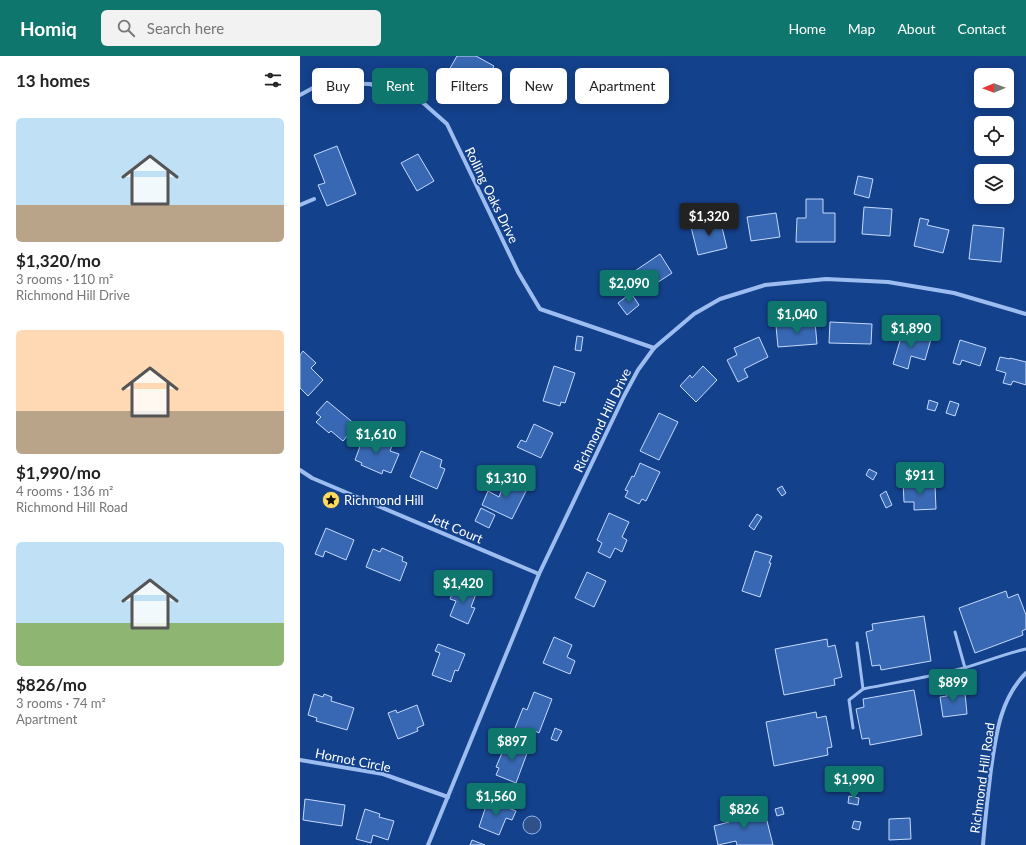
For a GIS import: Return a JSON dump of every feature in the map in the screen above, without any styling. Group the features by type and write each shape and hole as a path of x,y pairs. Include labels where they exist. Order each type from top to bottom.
{"street":[{"name":"Rolling Oaks Drive","path":"300,95 322,83 370,84 421,101 447,124 518,272 540,309 654,348"},
{"path":"300,205 314,199"},
{"name":"Richmond Hill Drive","path":"428,845 539,574 624,396 638,370 654,348 694,314 720,298 765,285 826,280 888,282 954,293 1026,314"},
{"name":"Jett Court","path":"300,470 312,478 539,574"},
{"name":"Richmond Hill Road","path":"982,845 996,732 1004,706 1017,682 1026,673"},
{"name":"Hornot Circle","path":"300,760 383,774 448,797"}],"lane":[{"path":"955,632 965,668"},
{"path":"857,643 863,689"},
{"path":"853,728 849,700 863,689 965,668 1006,653 1026,649"}],"water":[{"path":"532,816 538,819 541,825 538,831 532,834 526,831 523,825 526,819"}],"building":[{"path":"457,56 476,56 494,66 493,68 450,68"},
{"path":"337,146 356,194 327,206 318,185 325,183 314,155"},
{"path":"418,154 434,181 417,191 401,163"},
{"path":"858,176 873,179 869,198 854,194"},
{"path":"806,199 823,199 823,213 835,213 835,242 796,242 797,218 806,218"},
{"path":"864,207 892,209 890,236 862,234"},
{"path":"776,213 780,237 751,241 747,217"},
{"path":"920,218 929,220 927,225 949,230 943,253 914,246"},
{"path":"720,219 727,248 698,255 691,227"},
{"path":"973,225 1004,228 1001,262 969,259"},
{"path":"660,254 672,273 646,290 643,285 631,292 623,279"},
{"path":"618,275 620,284 608,287 605,278"},
{"path":"631,293 639,305 627,315 618,303"},
{"path":"815,322 817,344 778,347 776,326"},
{"path":"830,322 872,324 871,344 829,343"},
{"path":"903,331 931,339 925,360 911,356 908,369 893,364"},
{"path":"577,336 583,337 581,351 575,350"},
{"path":"759,337 768,357 744,369 748,377 738,382 727,360 737,355 734,348"},
{"path":"960,340 986,348 980,366 962,360 960,365 953,363"},
{"path":"303,351 316,363 311,368 323,380 308,396 300,388 300,355"},
{"path":"1000,357 1026,362 1026,385 1013,381 1011,385 1003,383 1006,373 996,370"},
{"path":"554,366 575,373 565,403 561,402 560,406 543,401"},
{"path":"703,366 717,380 696,402 680,386 690,375 692,378"},
{"path":"929,400 938,403 935,411 927,409"},
{"path":"327,401 356,425 343,441 331,431 329,433 316,422 321,417 316,413"},
{"path":"950,401 959,404 955,416 946,413"},
{"path":"659,413 678,422 659,460 640,451"},
{"path":"534,424 553,433 541,458 517,447 521,440 526,442"},
{"path":"365,433 392,446 390,451 399,454 391,473 383,470 382,474 361,465 362,463 355,460"},
{"path":"421,451 442,460 440,467 445,469 437,489 410,477"},
{"path":"640,463 660,472 646,501 642,499 639,504 625,497 628,491 625,490 632,476 634,477"},
{"path":"869,469 877,473 873,480 866,475"},
{"path":"506,479 527,489 512,519 482,505 488,491 499,497"},
{"path":"903,481 913,481 913,485 935,485 936,509 914,510 914,502 904,502"},
{"path":"782,486 786,493 782,496 777,489"},
{"path":"886,491 892,505 886,508 880,495"},
{"path":"481,508 495,515 489,528 475,521"},
{"path":"609,513 629,522 622,537 627,540 622,552 615,548 610,558 598,552 602,543 597,540"},
{"path":"757,514 762,517 754,530 749,526"},
{"path":"326,528 354,540 346,560 325,551 323,557 315,554"},
{"path":"382,548 403,557 402,561 407,563 400,581 366,567 373,549 380,552"},
{"path":"755,551 772,556 760,597 742,591"},
{"path":"587,572 606,581 594,607 575,598"},
{"path":"456,585 476,594 471,607 475,608 468,624 450,616 456,601 450,599"},
{"path":"1006,591 1008,598 1018,594 1026,615 1026,629 1022,631 1023,635 975,653 959,608"},
{"path":"924,616 931,661 881,670 880,665 872,666 866,632 873,630 872,624"},
{"path":"554,637 572,645 567,657 575,661 570,674 543,663"},
{"path":"827,639 828,647 835,645 842,677 834,679 835,685 784,695 775,649"},
{"path":"438,644 465,654 458,671 455,670 451,682 432,675 440,653 435,651"},
{"path":"946,683 953,683 955,694 965,693 967,714 943,717 940,697 947,696"},
{"path":"914,690 922,735 870,745 869,738 862,739 856,709 864,707 863,699"},
{"path":"534,692 552,699 539,733 535,731 533,735 515,728 523,708 527,710"},
{"path":"314,694 323,697 324,694 332,697 331,701 354,708 347,730 316,721 317,718 308,715"},
{"path":"417,705 424,725 417,728 418,731 398,739 388,713 396,710 397,713"},
{"path":"816,712 817,718 826,716 832,747 827,748 828,755 774,766 766,722"},
{"path":"555,728 562,731 557,741 551,739"},
{"path":"510,741 529,748 516,783 496,775 499,768 496,767 505,746 508,747"},
{"path":"849,796 859,798 858,805 848,803"},
{"path":"305,799 345,805 342,826 303,820"},
{"path":"488,800 516,811 512,820 506,818 499,835 479,827"},
{"path":"782,807 784,814 777,816 775,809"},
{"path":"365,809 380,814 379,817 394,821 388,840 373,835 371,843 356,839"},
{"path":"746,810 748,817 765,813 773,845 737,845 736,841 718,845 714,826 729,822 727,815"},
{"path":"910,818 911,839 889,840 889,819"},
{"path":"854,821 861,822 859,830 852,828"},
{"path":"472,840 485,845 470,845"}],"place":[{"name":"Richmond Hill","path":"331,500"}]}
